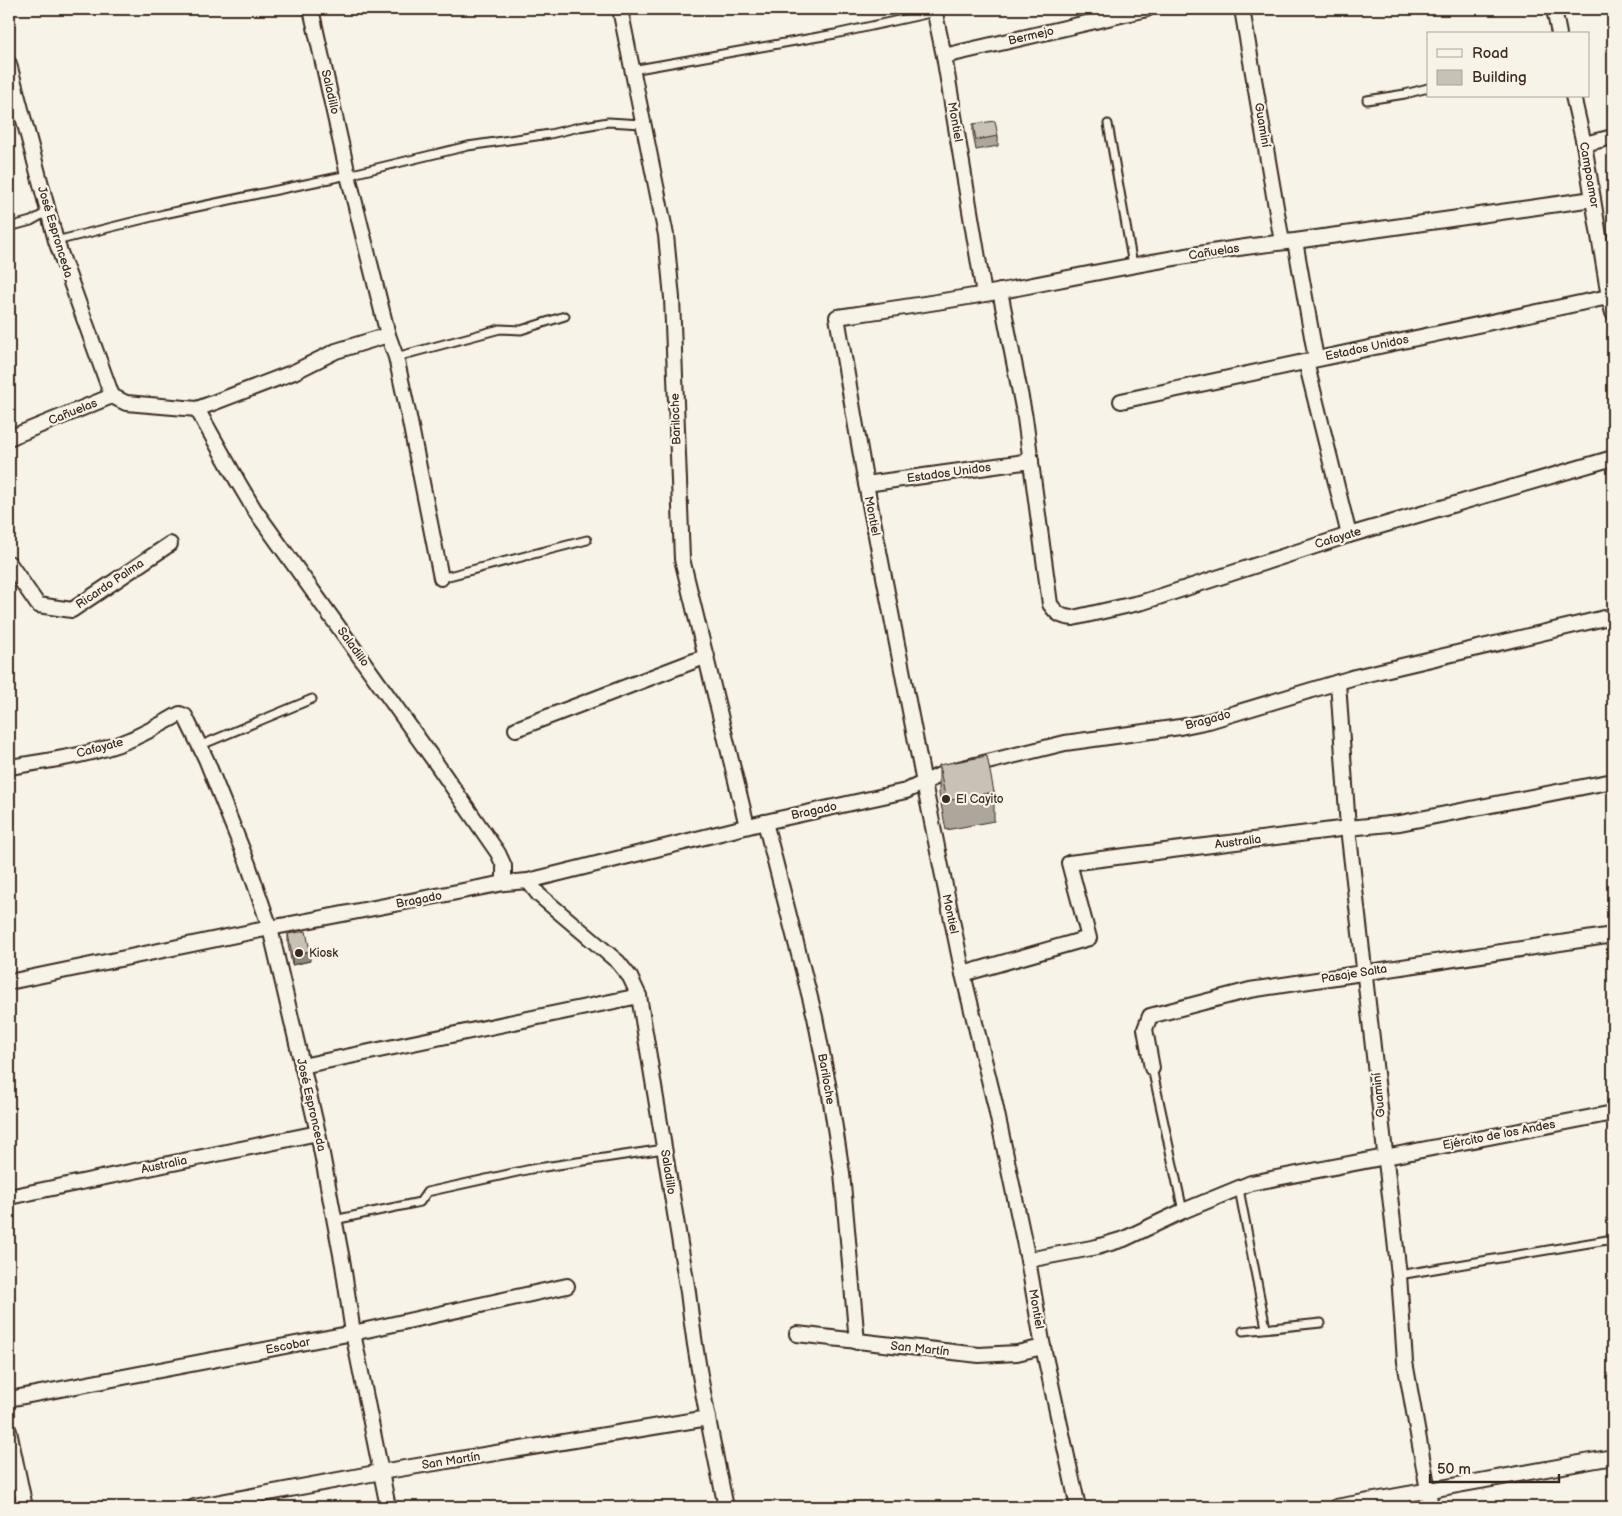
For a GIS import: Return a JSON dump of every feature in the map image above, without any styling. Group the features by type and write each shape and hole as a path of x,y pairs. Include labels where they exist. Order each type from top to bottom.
{"street":[{"name":"Saladillo","path":"311,9 348,175 388,335 396,357 441,578"},
{"name":"Bariloche","path":"620,9 642,124 660,202 669,268 672,298 682,559 747,826"},
{"name":"Bermejo","path":"944,56 1148,9"},
{"name":"Guaminí","path":"1242,9 1311,361 1349,534"},
{"path":"1554,9 1559,32"},
{"name":"Montiel","path":"934,11 944,56 984,294"},
{"name":"José Espronceda","path":"9,64 47,212 112,396"},
{"name":"Campoamor","path":"1573,98 1584,144 1613,313"},
{"path":"1584,144 1613,137"},
{"name":"Cañuelas","path":"837,317 984,294 1133,265 1260,244 1593,199"},
{"path":"1000,291 1025,418 1031,462"},
{"name":"Estados Unidos","path":"1121,401 1611,297"},
{"name":"Montiel","path":"837,317 866,484 924,783 963,974 995,1104 1028,1260 1042,1347 1078,1507"},
{"path":"197,409 294,372 336,351 388,335"},
{"name":"Cañuelas","path":"9,438 112,396 126,403 197,409"},
{"name":"Saladillo","path":"197,409 254,509 498,853 504,866 504,883"},
{"name":"Cafayate","path":"1031,462 1050,604 1056,613 1063,617 1073,618 1143,602 1349,534 1613,458"},
{"name":"Estados Unidos","path":"866,484 1031,462"},
{"name":"Ricardo Palma","path":"9,563 38,605 72,610 170,544"},
{"name":"Bragado","path":"9,982 270,928 504,883 528,881 747,826 906,791 959,769 1065,743 1180,727 1209,721 1338,682 1613,616"},
{"path":"516,729 707,656"},
{"name":"Guaminí","path":"1338,682 1348,828 1399,1275 1405,1362 1431,1507"},
{"name":"Cafayate","path":"9,768 112,746 129,740 180,714 185,716"},
{"name":"José Espronceda","path":"185,716 248,864 270,928 318,1133 353,1333 388,1507"},
{"name":"Australia","path":"963,974 1089,938 1069,863 1400,823 1613,781"},
{"name":"Bariloche","path":"765,822 815,1017 828,1089 842,1173 857,1342"},
{"name":"Saladillo","path":"528,881 539,895 618,962 630,977 639,996 708,1418 726,1507"},
{"name":"Pasaje Salta","path":"1152,1068 1145,1029 1150,1016 1250,990 1613,935"},
{"path":"302,1066 639,996"},
{"name":"Ejército de los Andes","path":"1028,1260 1096,1247 1124,1239 1183,1211 1251,1183 1613,1113"},
{"name":"Australia","path":"9,1197 318,1133"},
{"name":"Escobar","path":"9,1399 353,1333 567,1286"},
{"name":"San Martín","path":"798,1334 979,1355 1017,1353 1042,1347"},
{"name":"San Martín","path":"194,1507 382,1472 708,1418"},
{"path":"9,1431 25,1507"},
{"path":"1336,1507 1613,1457"}],"lane":[{"path":"632,70 825,36 934,11"},
{"path":"1368,100 1427,88"},
{"path":"56,240 164,214 348,175 468,146 550,134 579,126 608,122 642,124"},
{"path":"1108,124 1133,265"},
{"path":"9,227 31,220 47,212"},
{"path":"396,357 500,329 521,330 565,316"},
{"path":"441,578 587,540"},
{"path":"199,746 312,699"},
{"path":"1152,1068 1183,1211"},
{"path":"334,1220 420,1202 427,1192 531,1169 664,1149"},
{"path":"1239,1189 1266,1328"},
{"path":"1399,1275 1613,1239"},
{"path":"1243,1331 1321,1323"}],"building":[{"path":"995,121 998,136 976,140 973,124"},
{"path":"987,756 994,792 946,801 939,765"},
{"path":"306,931 310,951 292,955 288,934"}],"place":[{"name":"El Cayito","path":"946,799"},
{"name":"Kiosk","path":"299,953"}]}
